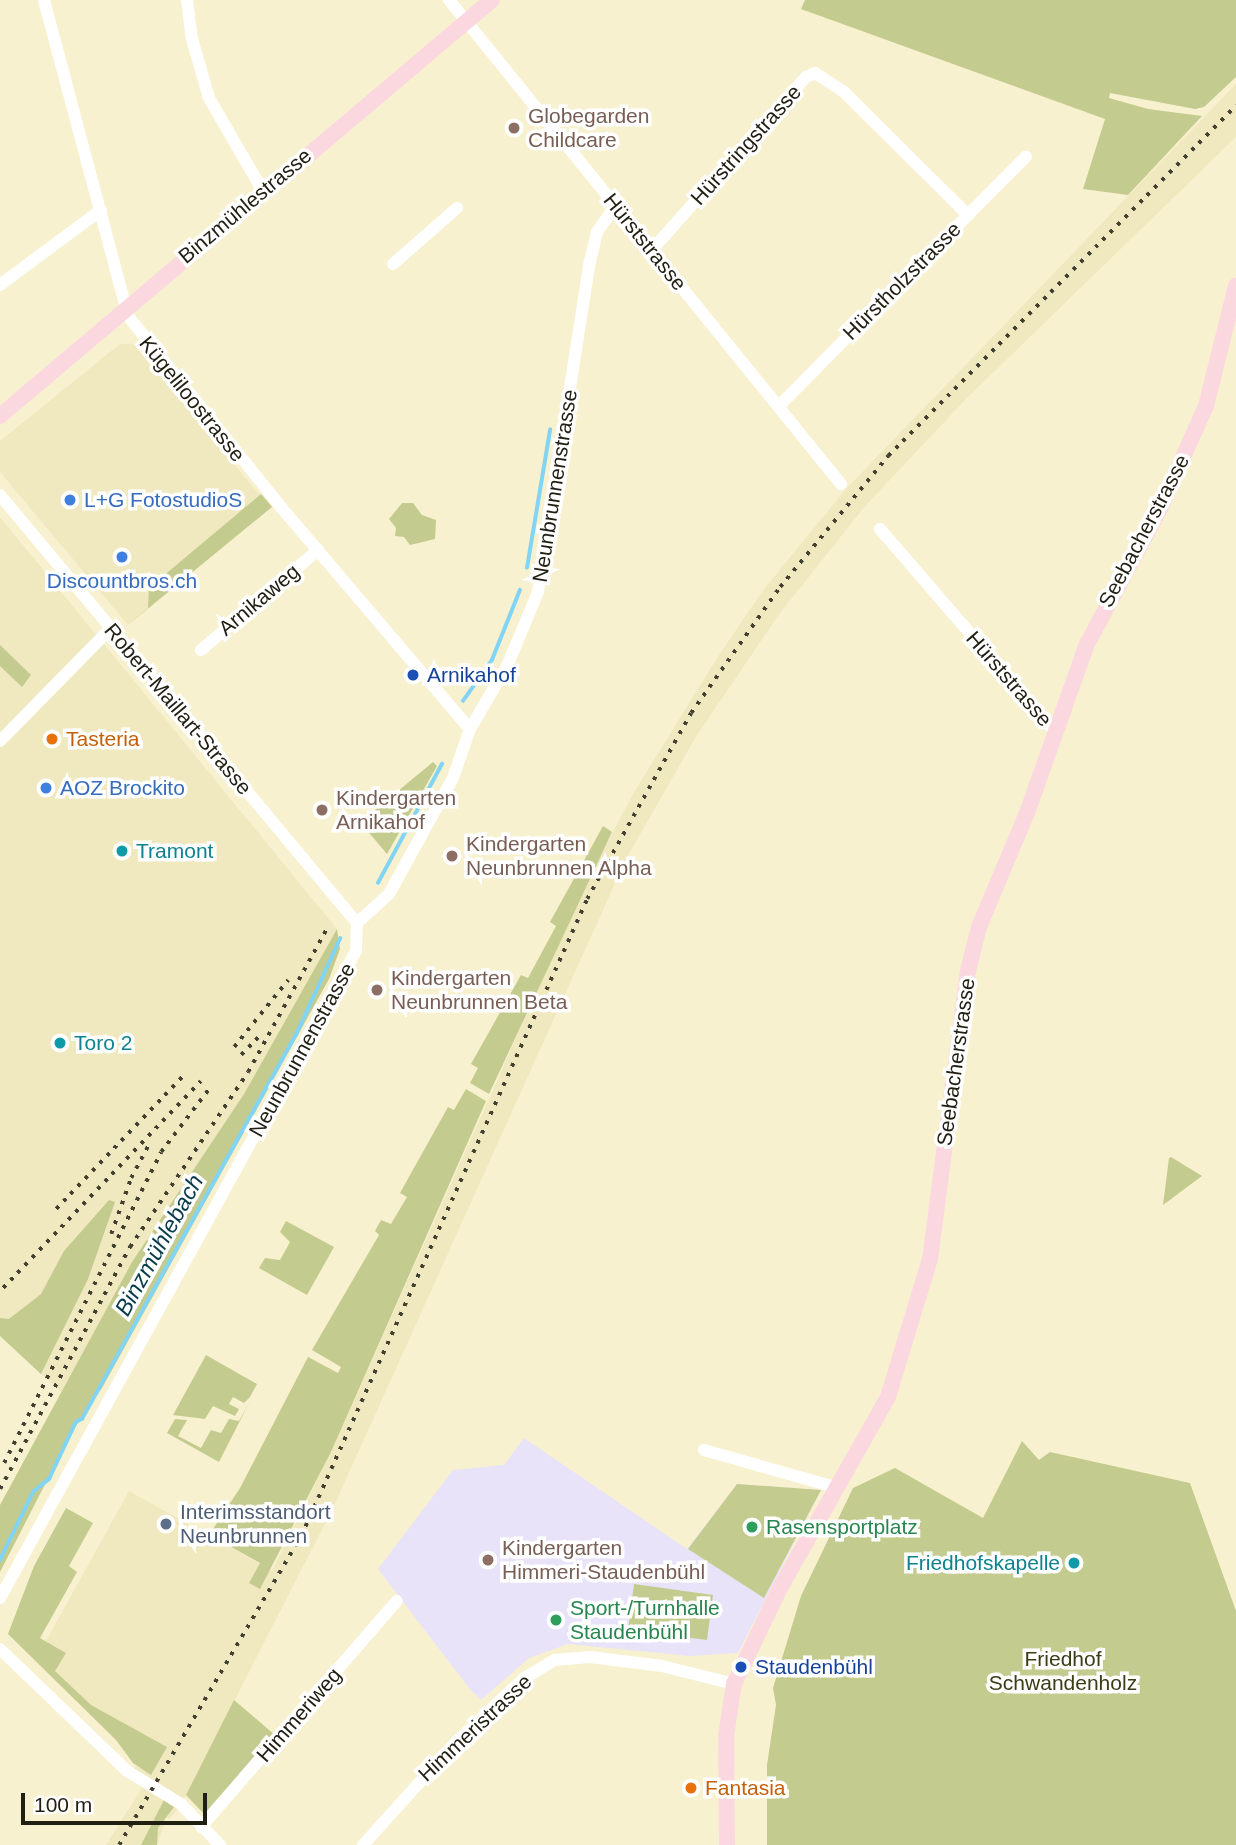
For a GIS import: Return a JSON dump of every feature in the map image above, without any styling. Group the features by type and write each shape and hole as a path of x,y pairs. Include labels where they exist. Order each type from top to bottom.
{"street":[{"name":"Kügeliloostrasse","path":"44,0 127,305 139,336 470,729"},
{"path":"187,0 192,39 209,98 263,191"},
{"name":"Hürststrasse","path":"449,0 841,484"},
{"name":"Binzmühlestrasse","path":"0,416 127,305 492,0"},
{"name":"Hürstringstrasse","path":"652,251 806,77 815,73 844,92 968,215"},
{"name":"Hürstholzstrasse","path":"779,406 1026,156"},
{"name":"Neunbrunnenstrasse","path":"0,1598 356,951 358,923 389,894 458,768 470,729 508,664 540,586 590,261 597,232 615,206"},
{"path":"393,264 457,208"},
{"path":"0,285 101,210"},
{"name":"Seebacherstrasse","path":"727,1845 726,1736 734,1684 775,1598 887,1397 930,1259 968,971 979,927 1100,614 1161,507 1206,407 1236,286"},
{"name":"Robert-Maillart-Strasse","path":"0,495 358,923"},
{"name":"Hürststrasse","path":"880,529 1056,733"},
{"name":"Arnikaweg","path":"201,650 318,550"},
{"path":"0,741 110,629"},
{"path":"704,1450 838,1488"},
{"name":"Himmeriweg","path":"201,1827 397,1601"},
{"path":"0,1649 132,1774 181,1804 220,1845"},
{"name":"Himmeristrasse","path":"363,1845 456,1742 523,1679 555,1660 590,1657 662,1666 734,1684"}],"shaded area":[{"path":"1236,84 1236,137 967,398 866,505 780,613 697,735 627,857 333,1508 182,1803 170,1819 166,1818 157,1845 106,1845 142,1788 129,1779 136,1766 151,1774 166,1747 91,1705 55,1671 65,1652 46,1641 129,1491 272,1571 331,1452 581,893 633,794 717,658 764,589 846,489"},
{"path":"120,344 133,344 260,495 150,588 148,608 128,625 0,472 0,441"},
{"path":"0,517 337,929 244,1094 132,1262 61,1392 0,1336"},
{"path":"524,1438 687,1549 737,1484 821,1490 738,1653 690,1656 568,1644 529,1658 481,1700 469,1688 378,1569 453,1470 504,1465"}],"green space":[{"path":"805,0 1236,0 1236,77 1204,107 1195,109 1110,93 1109,98 1148,109 1202,116 1128,195 1083,189 1105,119 801,9"},
{"path":"261,494 272,507 128,625 148,608 149,588"},
{"path":"402,503 413,503 422,515 436,520 435,539 410,545 404,537 395,536 396,528 389,519"},
{"path":"0,645 31,675 22,687 0,666"},
{"path":"433,762 437,766 387,854 365,828 378,815 375,810"},
{"path":"603,826 612,832 489,1094 470,1083 478,1068 471,1064 521,975 528,978 556,926 550,922"},
{"path":"337,929 340,949 329,979 102,1388 73,1430 0,1572 0,1505 132,1262 244,1094"},
{"path":"466,1089 486,1101 331,1452 260,1589 249,1583 260,1563 209,1535 240,1488 308,1357 338,1373 341,1367 312,1350 379,1235 375,1231 381,1220 391,1224 407,1197 400,1193 448,1107 454,1110"},
{"path":"1169,1158 1202,1176 1163,1205"},
{"path":"109,1200 115,1202 88,1279 41,1374 0,1336 0,1318 9,1319 41,1294 64,1251"},
{"path":"286,1221 334,1247 307,1295 259,1268 265,1258 280,1260 290,1242 280,1232"},
{"path":"206,1355 257,1384 250,1397 244,1403 233,1397 229,1404 239,1409 235,1416 213,1406 205,1419 173,1415"},
{"path":"250,1401 219,1462 167,1433 175,1419 187,1420 178,1436 201,1448 211,1430 221,1433 229,1419 239,1421"},
{"name":"Friedhof Schwandenholz","path":"1022,1441 1039,1460 1050,1452 1190,1483 1236,1611 1236,1845 767,1845 767,1765 776,1705 773,1688 801,1596 853,1488 895,1468 983,1518"},
{"name":"Rasensportplatz","path":"737,1484 821,1490 764,1598 688,1549"},
{"path":"66,1508 93,1523 69,1566 77,1572 40,1638 66,1653 55,1671 91,1705 167,1747 151,1775 133,1763 116,1740 8,1634 34,1566"},
{"path":"634,1584 713,1595 707,1640 628,1630"},
{"path":"234,1700 275,1735 205,1815 186,1795"},
{"path":"164,1800 174,1807 158,1828 157,1845 141,1845"}],"waterway":[{"name":"Binzmühlebach","path":"527,568 550,430"},
{"name":"Binzmühlebach","path":"463,701 492,660 520,590"},
{"name":"Binzmühlebach","path":"378,883 442,764"},
{"name":"Binzmühlebach","path":"0,1560 33,1492 49,1479 76,1422 82,1419 296,1035 340,939"}],"railway":[{"path":"119,1845 301,1536 587,899 691,713 780,587 888,456 1236,105"},
{"path":"0,1489 130,1247 248,1072 326,930"},
{"path":"234,1047 288,980"},
{"path":"241,1055 260,1035"},
{"path":"56,1209 185,1074"},
{"path":"3,1288 201,1081"},
{"path":"4,1463 161,1152 209,1089"},
{"path":"111,1234 131,1178 149,1144"}],"place":[{"name":"Globegarden Childcare","path":"514,128"},
{"name":"L+G FotostudioS","path":"70,500"},
{"name":"Discountbros.ch","path":"122,557"},
{"name":"Arnikahof","path":"413,675"},
{"name":"Tasteria","path":"52,739"},
{"name":"AOZ Brockito","path":"46,788"},
{"name":"Kindergarten Arnikahof","path":"322,810"},
{"name":"Tramont","path":"122,851"},
{"name":"Kindergarten Neunbrunnen Alpha","path":"452,856"},
{"name":"Kindergarten Neunbrunnen Beta","path":"377,990"},
{"name":"Toro 2","path":"60,1043"},
{"name":"Interimsstandort Neunbrunnen","path":"166,1524"},
{"name":"Rasensportplatz","path":"752,1527"},
{"name":"Kindergarten Himmeri-Staudenbühl","path":"488,1560"},
{"name":"Friedhofskapelle","path":"1074,1563"},
{"name":"Sport-/Turnhalle Staudenbühl","path":"556,1620"},
{"name":"Staudenbühl","path":"741,1667"},
{"name":"Fantasia","path":"691,1788"}]}
